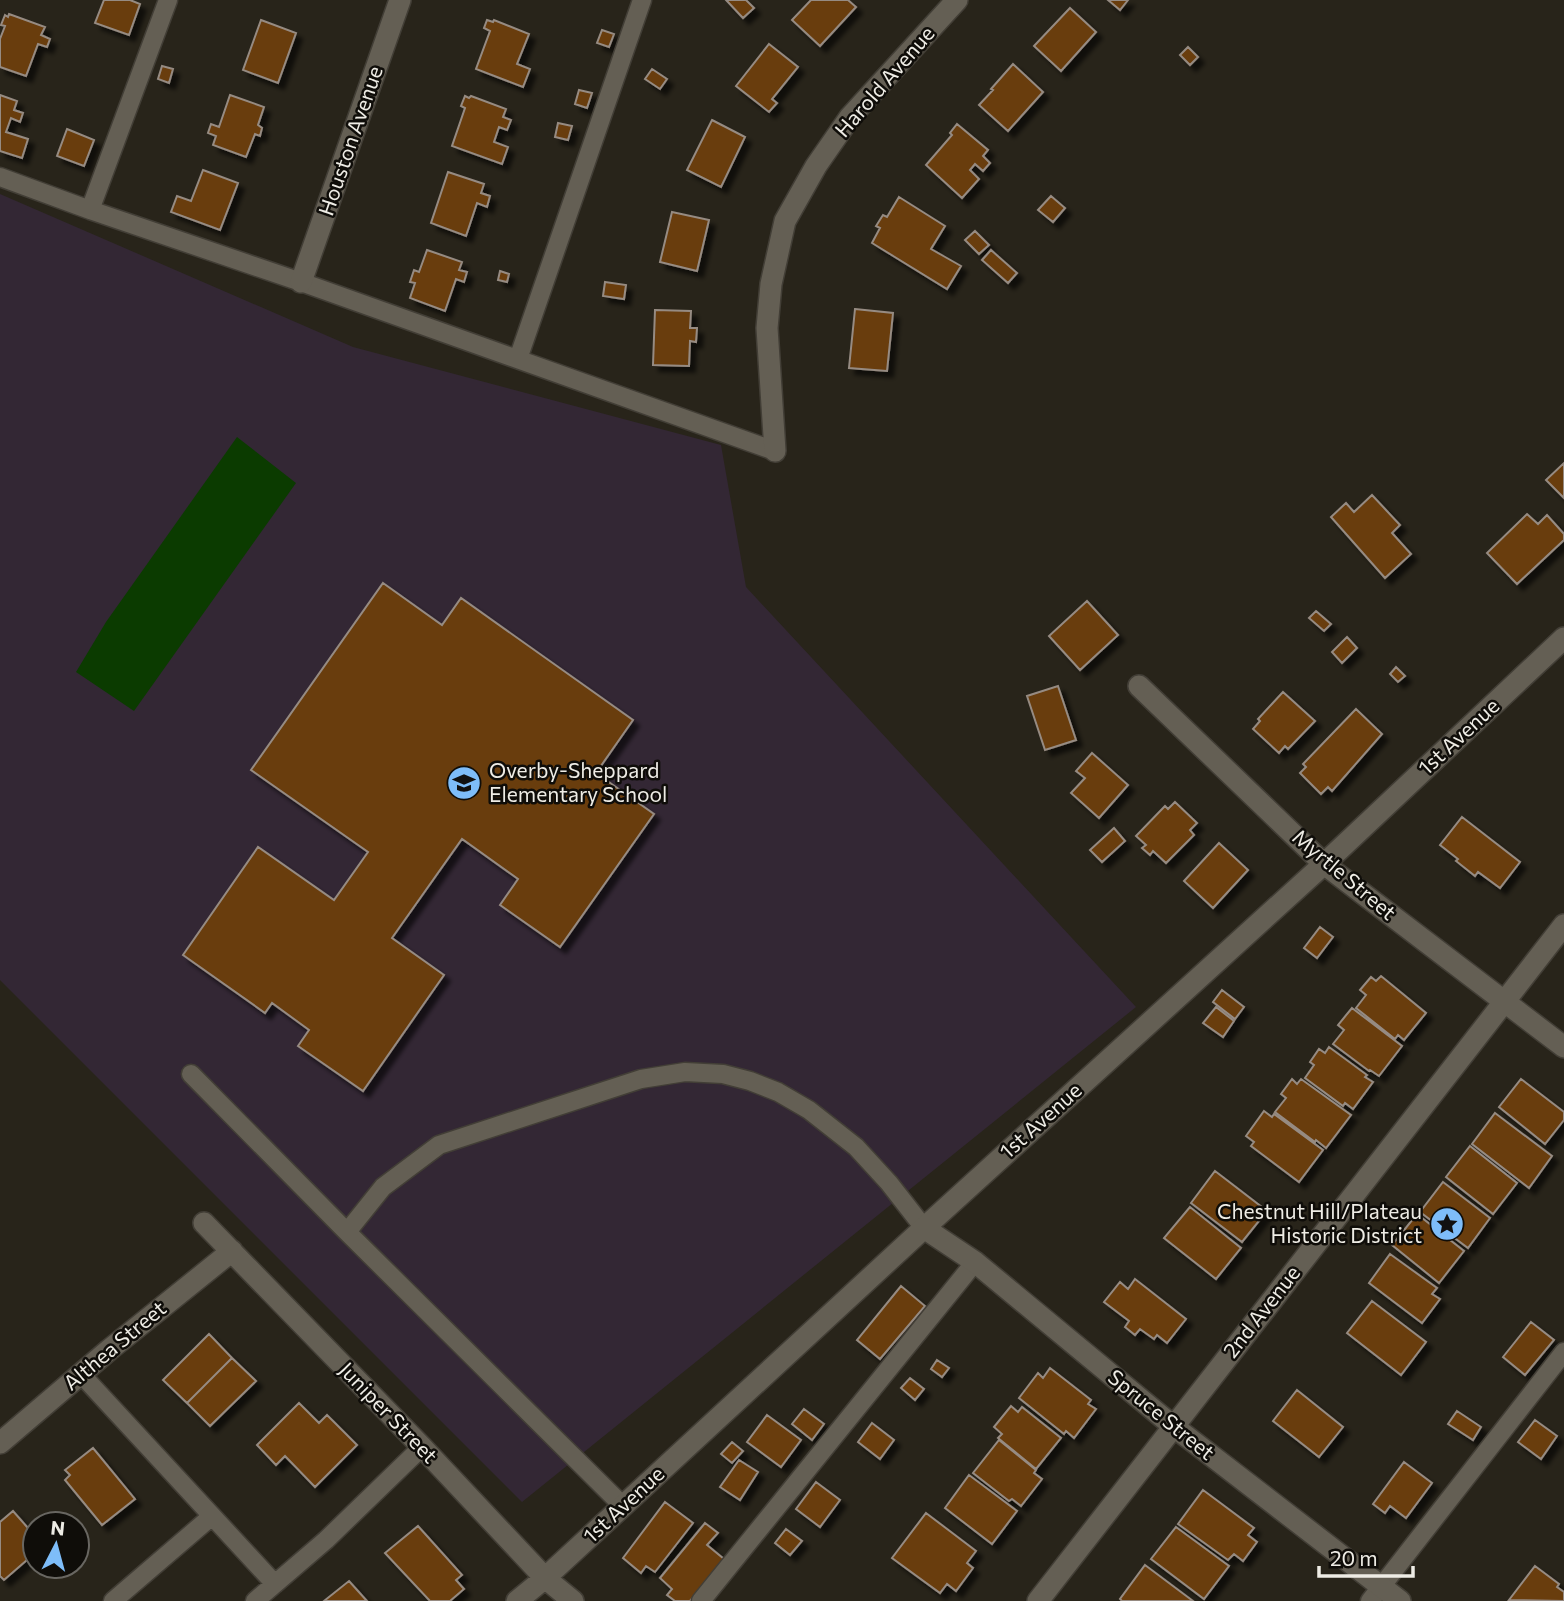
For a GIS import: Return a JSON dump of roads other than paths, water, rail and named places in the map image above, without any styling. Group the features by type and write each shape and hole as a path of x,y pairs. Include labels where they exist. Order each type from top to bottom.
{"street":[{"name":"Houston Avenue","path":"301,282 400,0"},
{"name":"Harold Avenue","path":"775,451 767,328 771,284 785,221 816,166 850,117 957,0"},
{"name":"1st Avenue","path":"517,1601 1324,863 1564,638"},
{"name":"Myrtle Street","path":"1139,686 1324,863 1564,1047"},
{"name":"2nd Avenue","path":"1038,1601 1564,925"},
{"name":"Juniper Street","path":"204,1223 545,1578 573,1601"},
{"name":"Spruce Street","path":"924,1228 975,1262 1376,1594 1400,1601"},
{"name":"Althea Street","path":"0,1443 80,1374 232,1251"}],"lane":[{"path":"90,210 168,0"},
{"path":"518,359 642,0"},
{"path":"0,177 775,451"},
{"path":"347,1232 383,1187 439,1145 641,1079 685,1072 723,1074 750,1081 778,1092 809,1110 856,1147 890,1183 924,1228"},
{"path":"191,1074 623,1506"},
{"path":"701,1601 975,1262"},
{"path":"1376,1594 1564,1352"},
{"path":"80,1374 275,1584"},
{"path":"255,1601 326,1540 422,1447"},
{"path":"113,1601 212,1516"}],"place":[{"name":"Overby-Sheppard Elementary School","path":"464,783"},
{"name":"Chestnut Hill/Plateau Historic District","path":"1447,1224"}]}
